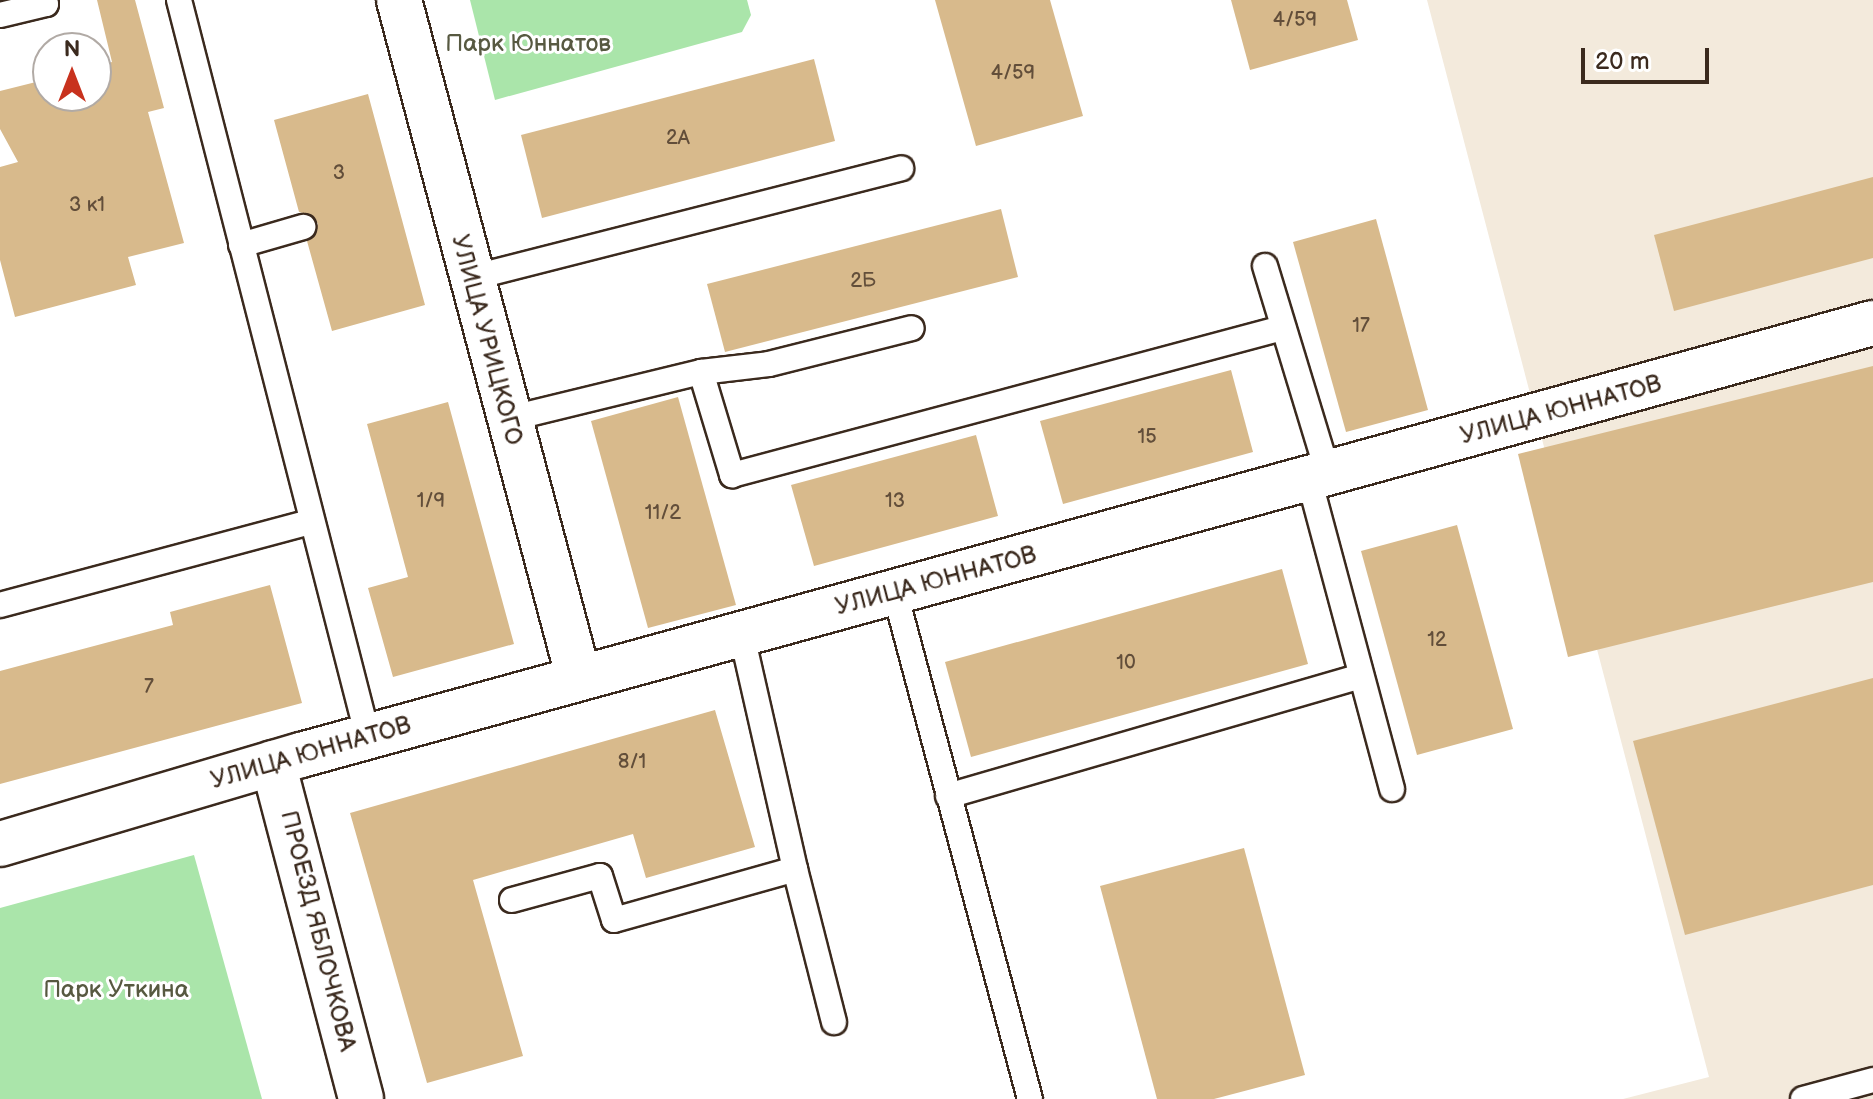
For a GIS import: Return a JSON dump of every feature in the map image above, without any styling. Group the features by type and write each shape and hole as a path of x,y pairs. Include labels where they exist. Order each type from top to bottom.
{"street":[{"name":"УЛИЦА УРИЦКОГО","path":"399,0 579,679"},
{"name":"УЛИЦА ЮННАТОВ","path":"0,844 273,763 1873,323"},
{"name":"ПРОЕЗД ЯБЛОЧКОВА","path":"273,763 361,1099"}],"lane":[{"path":"0,15 46,4 45,0"},
{"path":"179,0 310,522 368,737"},
{"path":"471,278 901,168"},
{"path":"241,245 303,227"},
{"path":"1265,266 1319,476 1360,676 1392,789"},
{"path":"508,419 701,372 769,364 912,328"},
{"path":"701,372 732,475 1282,328"},
{"path":"0,605 310,522"},
{"path":"895,593 1030,1099"},
{"path":"742,635 795,869 834,1022"},
{"path":"948,796 1360,676"},
{"path":"512,900 600,876 614,920 795,869"},
{"path":"1803,1099 1873,1080"}],"shaded area":[{"path":"1427,0 1873,0 1873,1099 1623,1099 1709,1077"}],"green space":[{"name":"Парк Юннатов","path":"470,0 747,0 751,15 742,32 495,100"},
{"name":"Парк Уткина","path":"194,855 262,1099 0,1099 0,908"}],"building":[{"path":"97,0 135,0 164,108 148,112 184,243 128,257 136,285 15,317 0,260 0,167 18,162 0,129 0,91 32,83 32,112 112,112 112,32 105,32"},
{"path":"935,0 1050,0 1083,116 976,146"},
{"path":"1231,0 1347,0 1358,40 1250,70"},
{"path":"814,59 835,141 542,218 521,135"},
{"path":"368,94 425,305 332,331 307,241 318,224 313,216 299,212 274,120"},
{"path":"1873,177 1873,258 1674,311 1654,235"},
{"path":"1001,209 1018,277 725,352 707,284"},
{"path":"1376,219 1428,410 1346,432 1293,242"},
{"path":"1873,366 1873,582 1568,657 1518,454"},
{"path":"1231,370 1253,452 1063,504 1040,421"},
{"path":"678,397 736,605 648,628 591,421"},
{"path":"448,402 514,644 393,677 368,588 408,577 367,424"},
{"path":"976,435 998,516 814,566 791,485"},
{"path":"1457,525 1513,729 1417,755 1361,551"},
{"path":"1282,569 1308,664 971,757 945,662"},
{"path":"270,585 302,703 0,784 0,671 173,625 170,612"},
{"path":"1873,678 1873,885 1685,935 1633,741"},
{"path":"715,710 755,847 646,878 633,834 473,880 523,1056 427,1083 350,813"},
{"path":"1244,848 1305,1075 1214,1099 1157,1099 1100,886"}]}
